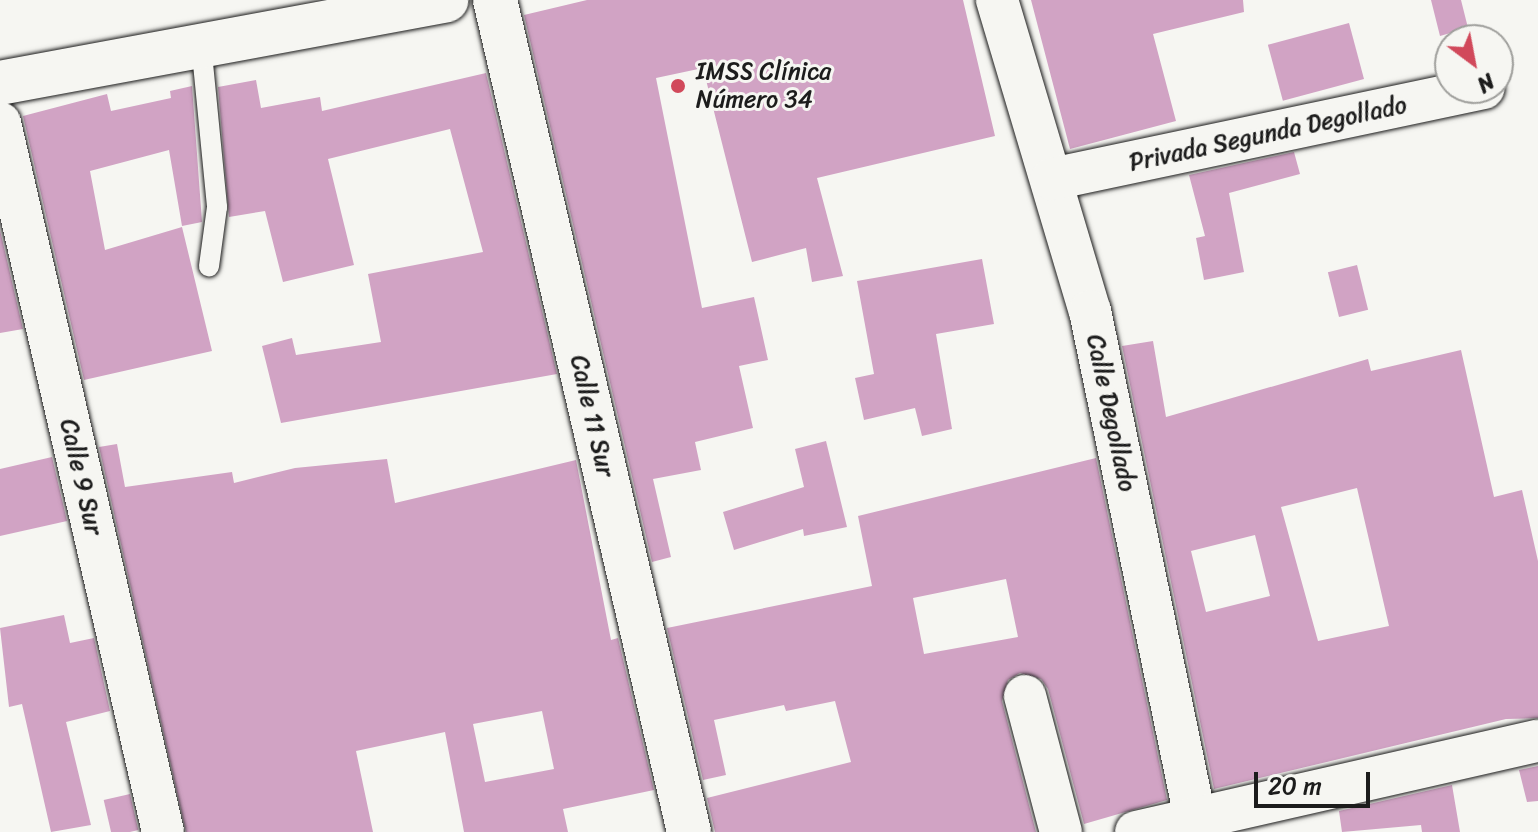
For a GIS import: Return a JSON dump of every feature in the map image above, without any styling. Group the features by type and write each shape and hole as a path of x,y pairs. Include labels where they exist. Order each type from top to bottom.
{"street":[{"path":"0,83 201,43 446,0"},
{"name":"Calle 11 Sur","path":"495,0 689,832"},
{"name":"Calle Degollado","path":"997,0 1090,311 1197,827"},
{"name":"Privada Segunda Degollado","path":"1052,179 1434,99"},
{"name":"Calle 9 Sur","path":"0,123 163,832"},
{"path":"1025,696 1061,832"},
{"path":"1136,832 1197,827 1538,741"}],"lane":[{"path":"201,43 217,207 209,266"}],"building":[{"path":"587,0 963,0 995,136 817,178 843,276 812,282 806,248 752,262 703,68 656,78 702,308 754,297 768,360 739,366 753,428 695,442 701,470 653,479 671,557 652,562 524,15"},
{"path":"1031,0 1243,0 1244,12 1153,34 1176,121 1070,149"},
{"path":"1431,0 1461,0 1467,24 1437,24"},
{"path":"1349,23 1364,79 1283,101 1268,45"},
{"path":"486,73 557,374 281,423 262,346 292,338 296,355 381,342 368,274 483,252 450,129 328,159 354,265 283,282 265,211 229,217 218,87 256,80 261,108 320,97 322,111"},
{"path":"192,86 202,222 182,226 169,150 90,171 105,250 182,227 212,351 84,380 23,116 107,94 111,111 171,98 170,91"},
{"path":"1294,152 1300,174 1229,193 1244,272 1204,280 1196,238 1205,236 1189,175"},
{"path":"0,230 23,329 0,333"},
{"path":"982,259 994,324 936,334 952,429 922,436 915,408 864,420 855,378 874,374 857,281"},
{"path":"1357,265 1368,310 1339,317 1328,272"},
{"path":"1153,341 1166,417 1368,359 1371,371 1461,350 1494,497 1522,490 1538,561 1538,718 1506,719 1214,789 1122,346","holes":["1357,488 1389,626 1318,641 1281,507","1255,535 1270,596 1206,612 1191,551"]},
{"path":"826,441 847,527 804,536 803,529 734,550 723,512 804,487 795,449"},
{"path":"117,444 125,487 232,472 234,483 295,468 387,459 395,503 576,460 611,640 618,638 654,790 563,809 568,832 464,832 445,732 356,751 373,832 186,832 99,447","holes":["542,711 554,769 485,782 473,724"]},
{"path":"52,457 67,521 0,536 0,469"},
{"path":"1096,458 1167,800 1084,824 1048,689 1041,679 1020,673 1008,680 1002,701 1036,832 715,832 707,798 851,762 835,701 786,711 784,705 714,720 726,775 703,780 667,628 872,586 858,516","holes":["1006,579 1018,637 924,654 913,598"]},
{"path":"64,615 70,643 94,638 110,711 66,722 91,825 51,832 22,704 9,707 0,628"},
{"path":"1538,766 1538,801 1527,802 1519,770"},
{"path":"1452,785 1460,832 1422,832 1421,825 1342,832 1339,811"},
{"path":"130,794 138,830 111,832 104,800"}],"place":[{"name":"IMSS Clínica Número 34","path":"678,86"}]}
